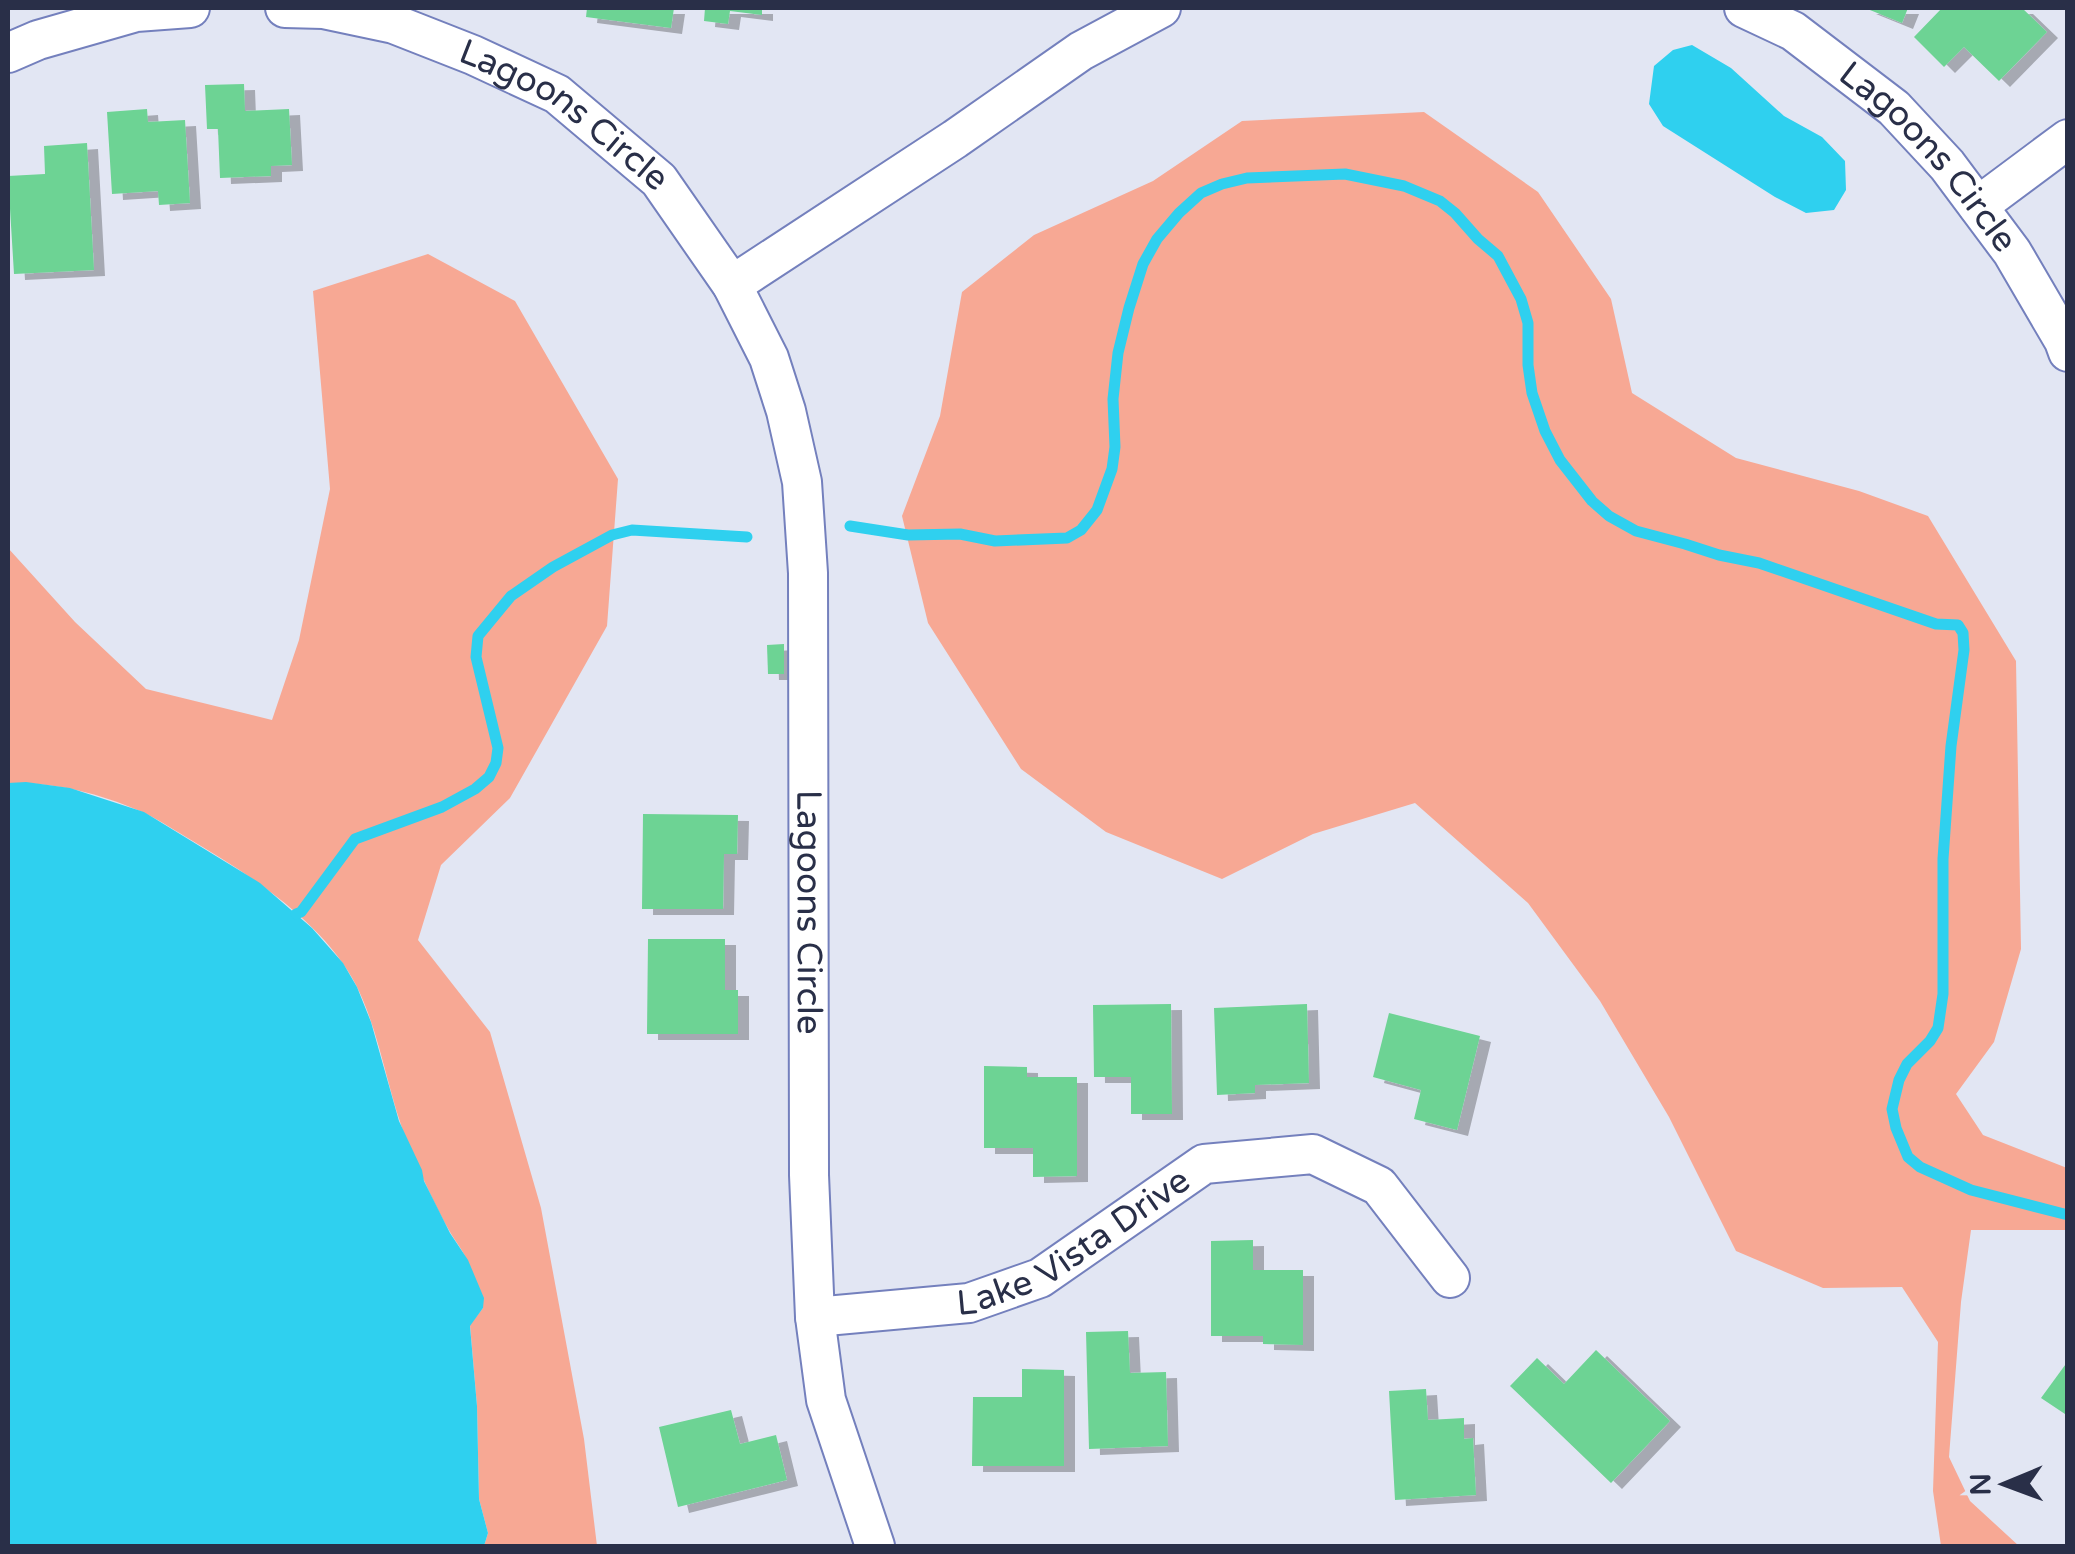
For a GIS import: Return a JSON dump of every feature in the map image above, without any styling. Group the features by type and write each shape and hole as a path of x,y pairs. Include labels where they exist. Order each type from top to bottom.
{"street":[{"path":"8,53 38,40 136,12 190,8"},
{"name":"Lagoons Circle","path":"286,8 323,8 394,24 557,94 659,180 732,285 769,358 802,482 808,573 809,1155 815,1317 826,1400 875,1546"},
{"path":"732,285 1081,51 1160,8"},
{"name":"Lagoons Circle","path":"1744,8 1793,31 1894,108 1947,165 2012,252 2068,352"},
{"path":"1978,206 2068,138"},
{"name":"Lake Vista Drive","path":"815,1317 970,1304 1040,1278 1204,1164 1313,1154 1379,1186 1450,1278"}],"shaded area":[{"path":"1424,112 1538,192 1611,299 1632,393 1736,458 1859,491 1928,516 2016,661 2021,949 1994,1042 1956,1094 1983,1135 2067,1168 2067,1230 1971,1230 1961,1302 1949,1457 1970,1501 2019,1546 1941,1546 1933,1491 1938,1342 1902,1287 1823,1288 1736,1251 1669,1117 1600,1001 1528,903 1415,803 1313,834 1222,879 1106,832 1021,769 928,623 902,516 940,416 962,292 1034,235 1153,181 1242,121"},
{"path":"428,254 515,301 618,479 607,626 510,798 441,865 418,940 490,1032 541,1208 584,1439 597,1546 484,1546 488,1533 479,1499 470,1325 483,1308 469,1264 408,1144 372,1024 342,962 282,900 152,817 76,790 8,783 8,548 75,622 146,689 272,720 299,640 330,489 313,291"}],"water":[{"path":"1692,45 1731,68 1784,116 1822,137 1845,161 1846,190 1834,210 1806,213 1663,126 1649,104 1654,66 1673,50"},
{"path":"8,783 70,788 144,812 260,883 312,928 343,963 371,1022 399,1121 424,1181 468,1260 484,1298 483,1308 470,1326 479,1499 488,1533 484,1546 8,1546"}],"building":[{"path":"587,8 674,8 671,28 586,17"},
{"path":"705,8 762,8 762,15 730,11 728,24 704,21"},
{"path":"1865,8 1908,8 1902,23"},
{"path":"1942,8 2022,8 2047,32 1999,81 1964,47 1944,67 1914,37"},
{"path":"244,84 245,111 289,109 292,165 271,166 271,176 220,178 218,129 207,129 205,85"},
{"path":"147,109 148,122 185,120 190,203 159,205 158,191 112,194 107,112"},
{"path":"87,143 94,270 14,274 8,176 45,174 44,146"},
{"path":"784,644 784,674 768,674 767,645"},
{"path":"643,814 738,815 737,854 724,854 723,909 642,909"},
{"path":"648,939 725,939 725,990 738,990 738,1034 647,1034"},
{"path":"1171,1004 1172,1114 1131,1114 1131,1077 1094,1077 1093,1005"},
{"path":"1307,1004 1309,1083 1255,1085 1255,1093 1217,1095 1214,1008"},
{"path":"1389,1013 1480,1036 1457,1130 1414,1119 1421,1090 1373,1077"},
{"path":"984,1066 1027,1067 1027,1077 1077,1077 1077,1176 1033,1177 1033,1148 984,1148"},
{"path":"1253,1240 1253,1270 1303,1270 1303,1345 1263,1344 1263,1336 1211,1336 1211,1241"},
{"path":"1128,1331 1130,1373 1166,1372 1168,1446 1089,1449 1086,1332"},
{"path":"1596,1350 1670,1421 1611,1483 1510,1386 1537,1358 1564,1384"},
{"path":"2068,1361 2068,1416 2041,1398"},
{"path":"1022,1369 1064,1370 1064,1466 972,1466 973,1397 1022,1397"},
{"path":"1426,1389 1428,1420 1464,1418 1464,1439 1473,1438 1476,1495 1395,1500 1389,1391"},
{"path":"731,1410 740,1444 776,1435 787,1480 678,1507 659,1427"}],"waterway":[{"path":"850,526 908,535 960,534 995,541 1067,538 1081,530 1097,510 1112,469 1118,353 1143,264 1157,239 1201,193 1247,178 1345,174 1404,186 1440,201 1498,256 1521,299 1528,323 1532,393 1545,431 1560,460 1609,516 1636,531 1759,563 1936,624 1958,625 1963,633 1943,859 1943,994 1938,1028 1907,1064 1892,1109 1908,1157 1920,1167 1971,1190 2068,1215"},
{"path":"296,914 355,839 442,807 489,777 498,748 476,657 478,636 511,596 553,567 612,535 632,530 747,537"}]}
